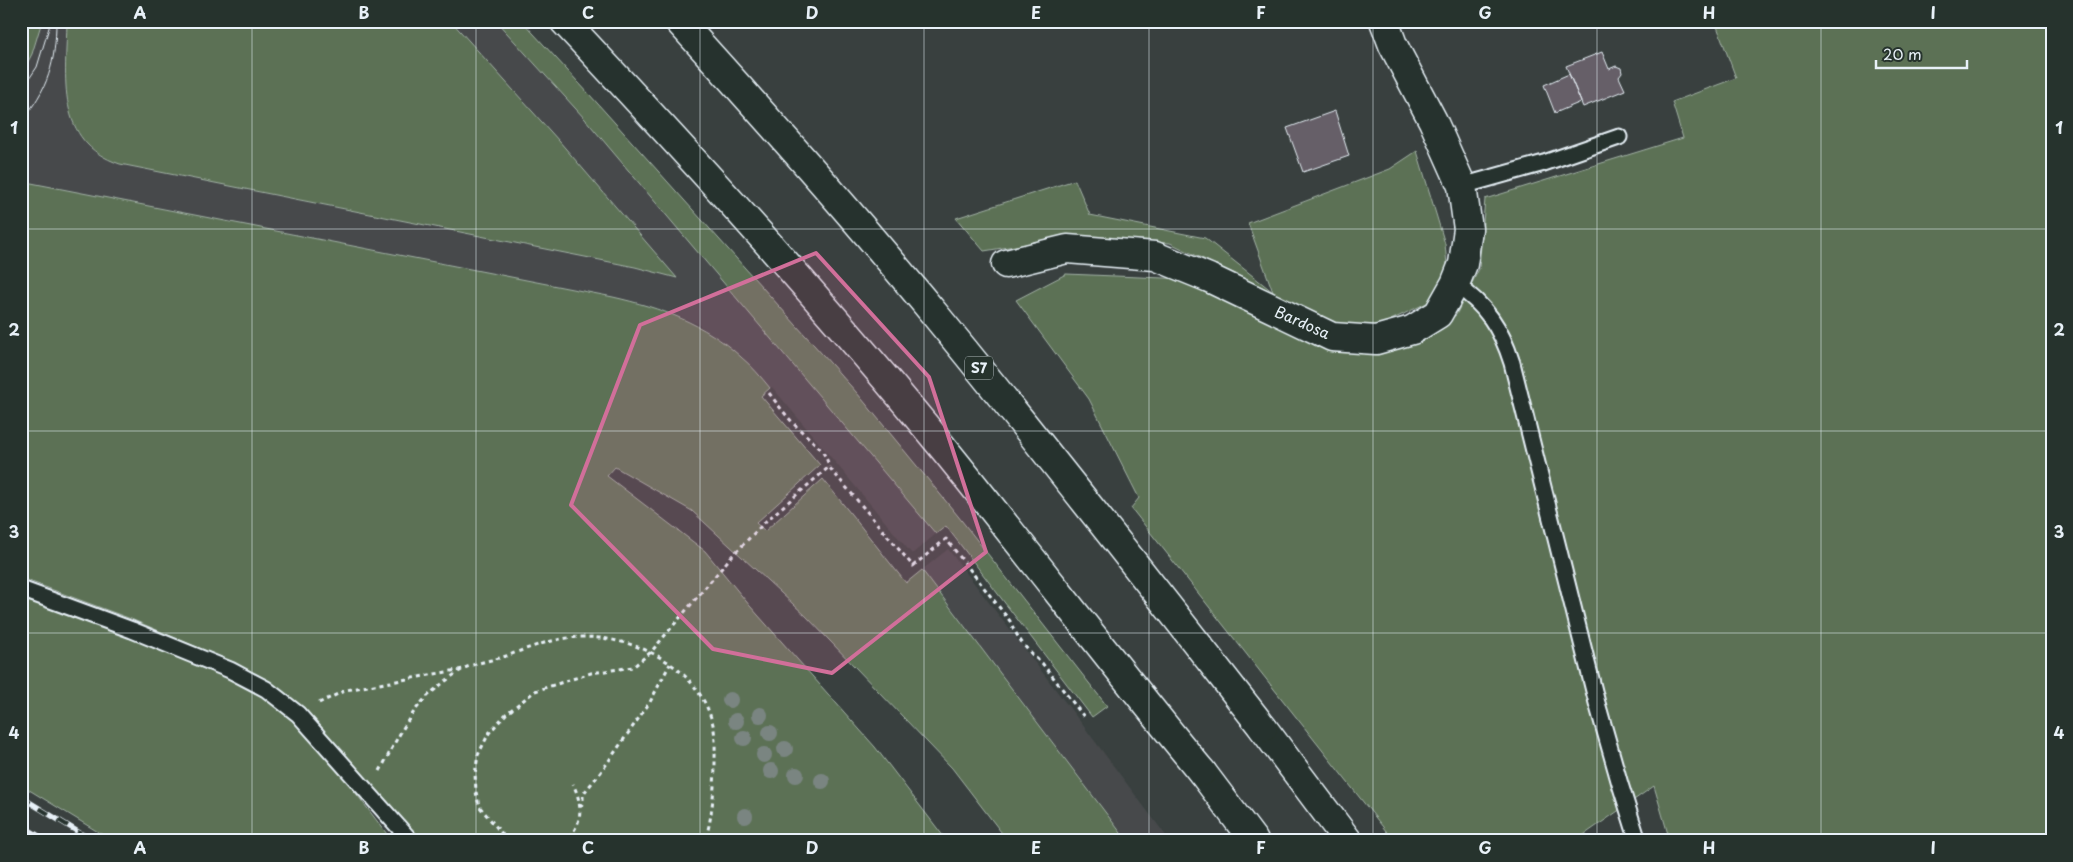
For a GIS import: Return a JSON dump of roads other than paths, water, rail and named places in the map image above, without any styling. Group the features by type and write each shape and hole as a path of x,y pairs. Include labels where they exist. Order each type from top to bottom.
{"main road":[{"path":"564,21 645,108 859,349 949,455 1135,692 1202,772 1254,841"},
{"name":"S7","path":"679,21 811,168 936,316 1045,450 1263,728 1348,841"},
{"name":"Bardosa","path":"1006,264 1067,249 1155,256 1209,278 1332,337 1376,340 1412,330 1438,314 1455,284 1463,264 1468,229 1462,186 1433,121 1393,44 1384,21"}],"lane":[{"path":"1462,186 1544,163 1619,137"},
{"path":"1455,284 1473,296 1486,311 1497,327 1512,363 1597,702 1638,841"},
{"path":"21,589 132,630 230,670 266,689 298,714 411,841"}],"tram line":[{"path":"21,91 37,67 51,21"},
{"path":"21,121 38,98 49,75 56,36 56,21"}],"railway":[{"path":"21,797 93,841"},
{"path":"21,825 47,841"}]}
